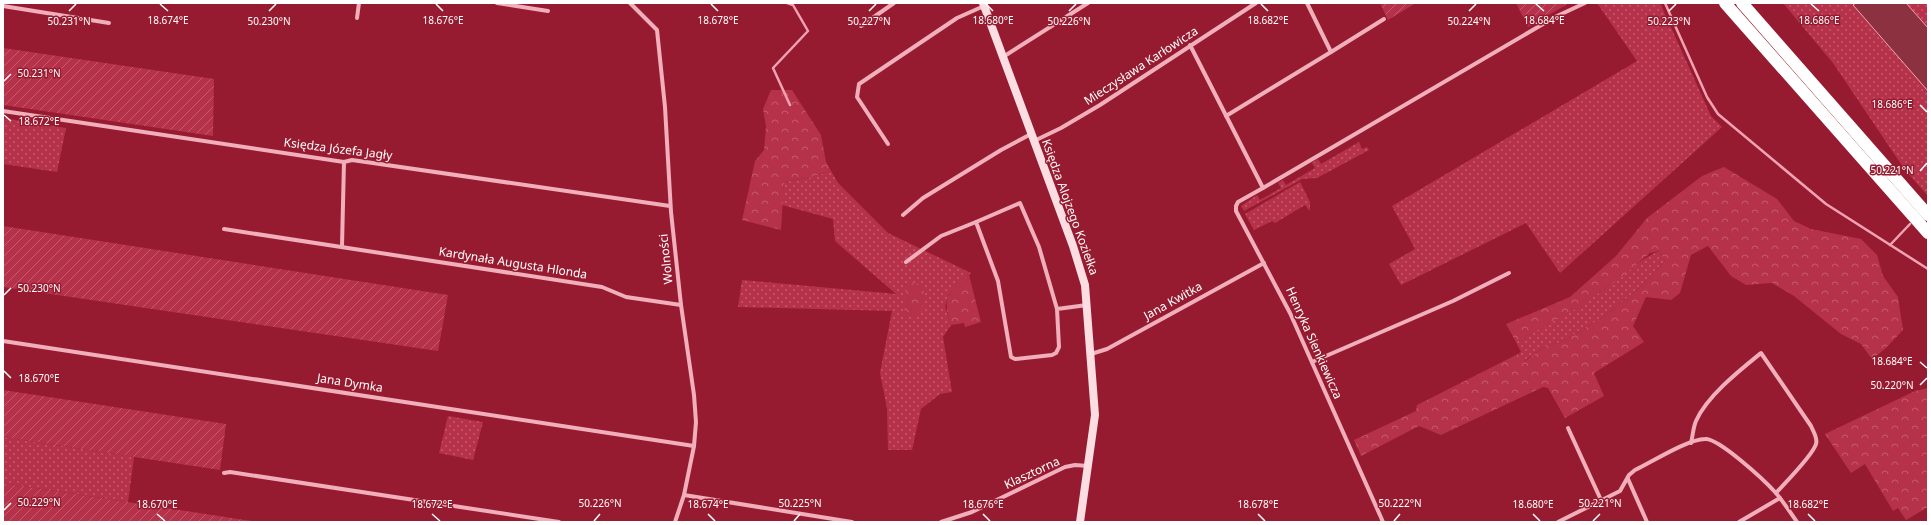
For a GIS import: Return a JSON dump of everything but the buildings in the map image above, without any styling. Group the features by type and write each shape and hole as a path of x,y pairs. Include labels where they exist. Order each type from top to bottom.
{"highway":[{"path":"1725,3 1928,233"},
{"path":"1742,3 1928,216"}],"street":[{"path":"357,18 359,3"},
{"path":"497,3 548,11"},
{"path":"531,8 532,3"},
{"name":"Wolności","path":"630,3 656,30 665,107 670,206 680,305 694,395 696,422 694,446 684,495 676,522"},
{"path":"860,26 894,3"},
{"path":"1003,57 1088,3"},
{"name":"Mieczysława Karłowicza","path":"903,214 923,198 1001,150 1080,117 1256,3"},
{"path":"1307,3 1331,52"},
{"name":"Henryka Sienkiewicza","path":"1383,522 1284,301 1235,208 1238,202 1555,18 1585,3"},
{"path":"888,144 857,97 859,84 956,18 984,4"},
{"name":"Księdza Alojzego Koziełka","path":"984,4 1073,246 1085,285 1088,304 1095,415 1080,522"},
{"path":"3,6 109,23"},
{"path":"1226,116 1384,19"},
{"path":"1190,45 1263,188"},
{"name":"Księdza Józefa Jagły","path":"3,111 344,162 352,160 670,206"},
{"path":"342,246 344,162"},
{"path":"906,262 941,236 1020,203 1039,247 1057,309 1059,347 1052,355 1013,359 1010,355 998,281 976,222"},
{"name":"Kardynała Augusta Hlonda","path":"224,229 602,287 626,297 680,305"},
{"name":"Jana Kwitka","path":"1091,354 1105,350 1264,263"},
{"path":"1312,362 1453,301 1509,273"},
{"path":"1057,309 1088,304"},
{"name":"Jana Dymka","path":"3,342 694,446"},
{"path":"1691,442 1696,422 1703,410 1735,374 1761,353 1811,426 1815,435 1816,444 1807,457 1776,493"},
{"path":"1568,428 1601,500"},
{"path":"1558,522 1620,491 1635,470 1691,442 1706,439 1716,442 1776,493 1797,522"},
{"name":"Klasztorna","path":"941,522 972,512 1066,467 1075,465 1088,466"},
{"path":"224,473 238,473 559,522"},
{"path":"1628,479 1647,522"},
{"path":"684,495 852,522"},
{"path":"1739,522 1780,498"}],"green space":[{"path":"1380,3 1416,3 1388,20"},
{"path":"1516,3 1569,3 1528,27"},
{"path":"1597,3 1660,3 1711,116 1722,127 1560,273 1526,223 1401,285 1389,264 1415,249 1392,206 1637,61"},
{"path":"1783,3 1928,3 1928,196 1905,170 1833,63"},
{"path":"3,48 214,79 213,136 3,105"},
{"path":"771,90 792,90 821,135 826,162 831,171 812,177 784,182 781,230 742,220 755,161 764,150 766,126 763,109"},
{"path":"3,118 66,128 57,172 3,164"},
{"path":"1359,142 1362,149 1367,147 1369,150 1317,178 1302,179 1244,211 1241,206 1257,195 1260,200 1281,188 1278,183 1283,180 1286,185 1315,168 1312,163 1318,159 1321,164"},
{"path":"1724,167 1777,199 1794,221 1811,229 1861,239 1877,255 1883,276 1898,297 1903,330 1886,348 1872,359 1861,344 1841,334 1794,296 1772,283 1746,285 1731,276 1708,246 1691,255 1680,293 1671,300 1646,297 1633,326 1644,342 1594,373 1604,396 1565,418 1548,388 1543,387 1441,435 1419,426 1361,456 1354,440 1416,411 1417,405 1518,354 1525,361 1544,347 1561,342 1602,318 1637,290 1665,261 1659,251 1650,253 1623,276 1574,310 1516,342 1506,324 1570,297 1616,256 1647,218 1702,176"},
{"path":"831,171 838,183 888,233 971,273 949,294 945,306 951,325 943,337 952,392 940,394 921,409 912,450 888,450 887,408 880,373 892,311 738,307 742,280 896,294 835,241 833,219 782,205 784,182 812,177"},
{"path":"1300,182 1310,202 1310,211 1305,205 1275,223 1272,221 1254,230 1245,214"},
{"path":"3,226 448,295 438,351 3,287"},
{"path":"1659,251 1665,261 1637,290 1602,318 1561,342 1544,347 1524,361 1518,354 1521,352 1516,342 1592,297 1637,264"},
{"path":"969,275 981,322 965,327 964,323 951,325 947,307 948,296"},
{"path":"908,283 922,284 924,287 922,312 919,316 907,317 904,313 906,287"},
{"path":"1928,388 1928,507 1906,520 1898,508 1893,511 1865,464 1851,473 1825,434 1915,391"},
{"path":"3,390 226,424 220,470 3,437"},
{"path":"448,416 483,422 473,460 439,453"},
{"path":"3,437 134,457 128,502 3,483"},
{"path":"3,483 258,522 3,522"}],"shaded area":[{"path":"1856,3 1906,3 1928,28 1928,91 1853,5"}],"waterway":[{"path":"787,3 793,5 808,31 773,68 790,105"},
{"path":"1665,3 1707,97 1718,114 1826,204 1928,269"},
{"path":"1890,245 1910,224"}]}
